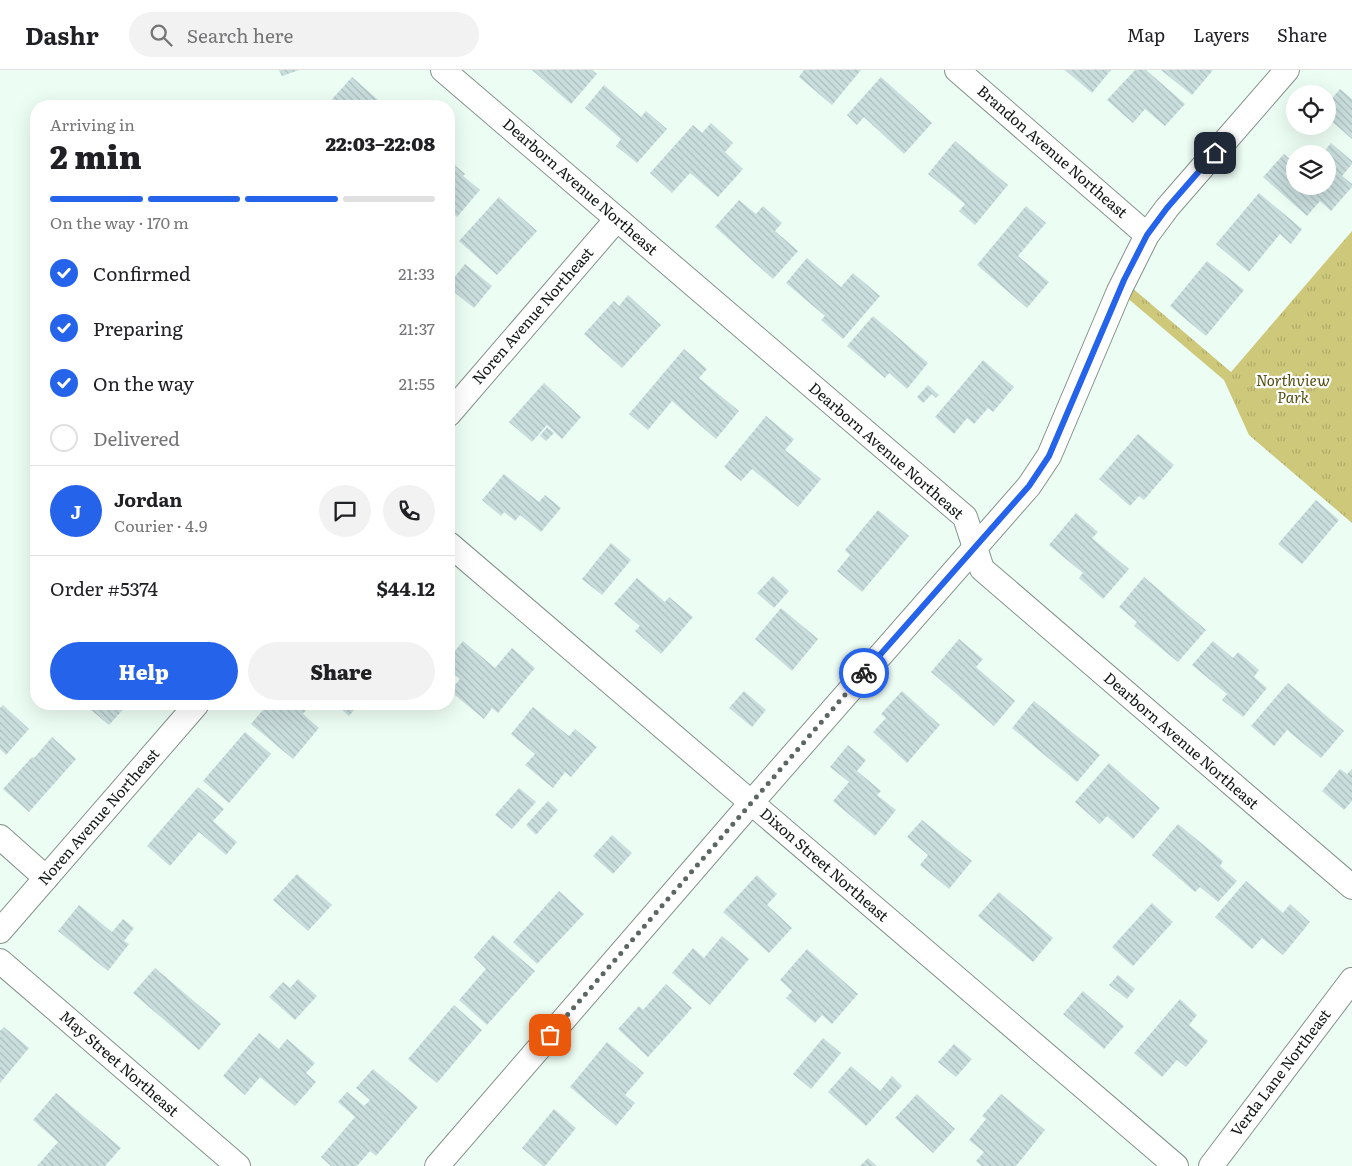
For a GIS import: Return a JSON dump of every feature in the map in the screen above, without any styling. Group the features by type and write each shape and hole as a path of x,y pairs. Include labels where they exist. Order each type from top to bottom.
{"street":[{"name":"Dearborn Avenue Northeast","path":"443,70 965,517 982,569 1352,887"},
{"name":"Brandon Avenue Northeast","path":"956,70 1147,235"},
{"path":"437,1166 751,803 1029,486 1049,456 1124,280 1147,235 1167,208 1287,70"},
{"name":"Noren Avenue Northeast","path":"455,407 617,219"},
{"name":"Dixon Street Northeast","path":"455,549 1176,1166"},
{"name":"Noren Avenue Northeast","path":"0,931 192,710"},
{"path":"0,837 46,878"},
{"name":"May Street Northeast","path":"0,961 238,1166"},
{"name":"Verda Lane Northeast","path":"1211,1166 1352,980"}],"green space":[{"name":"Northview Park","path":"1352,231 1352,523 1249,435 1224,380 1119,291 1124,281 1231,372"}],"building":[{"path":"279,70 299,70 282,76"},
{"path":"532,70 592,70 597,74 571,104"},
{"path":"804,70 861,70 832,105 799,77"},
{"path":"1065,70 1111,70 1092,93"},
{"path":"1135,70 1146,70 1185,104 1165,126 1145,109 1133,123 1107,100"},
{"path":"1161,70 1213,70 1192,95"},
{"path":"352,77 378,100 331,100"},
{"path":"881,77 932,123 904,154 864,117 857,125 847,115"},
{"path":"604,85 641,117 646,111 667,129 637,163 616,146 621,139 585,108"},
{"path":"1340,89 1352,99 1352,139 1336,125 1336,94"},
{"path":"711,123 733,143 725,152 743,169 718,197 690,173 672,193 650,173 693,125 702,133"},
{"path":"955,141 1008,185 975,225 959,211 965,204 928,174"},
{"path":"1336,147 1352,161 1352,164 1342,176 1352,184 1352,187 1331,211 1320,201 1307,216 1263,177 1284,154 1286,156 1286,195 1336,195"},
{"path":"455,165 465,174 463,176 480,190 457,217 455,215"},
{"path":"1259,193 1302,229 1291,244 1280,234 1249,272 1216,244"},
{"path":"499,197 537,231 497,275 459,241"},
{"path":"739,200 756,214 763,206 782,223 775,231 798,251 773,279 715,227"},
{"path":"1026,206 1046,223 1018,256 1049,282 1027,308 977,265"},
{"path":"807,258 841,287 853,273 880,296 843,339 821,320 825,316 786,283"},
{"path":"1207,261 1244,290 1206,336 1170,306"},
{"path":"465,264 492,286 474,308 455,293 455,276"},
{"path":"628,295 661,325 622,368 584,334 614,301 619,306"},
{"path":"873,316 928,363 907,389 889,373 885,378 847,346"},
{"path":"684,349 707,369 699,378 739,411 716,439 672,401 648,430 629,414"},
{"path":"983,360 1014,387 993,412 988,408 974,424 967,418 954,434 935,417"},
{"path":"544,383 581,417 562,439 547,425 532,442 509,422"},
{"path":"928,385 939,395 936,398 932,394 923,403 917,397"},
{"path":"766,416 794,439 785,450 821,479 798,507 752,469 741,481 724,467"},
{"path":"547,427 554,433 546,441 540,436"},
{"path":"1138,434 1174,465 1144,500 1139,496 1130,506 1099,479"},
{"path":"504,474 539,502 545,495 561,508 541,532 520,515 515,521 504,512 501,516 482,500"},
{"path":"1316,500 1339,520 1302,564 1278,544"},
{"path":"878,510 909,536 862,592 837,571 850,555 845,550"},
{"path":"1076,513 1098,532 1092,538 1129,569 1103,599 1079,578 1083,573 1049,545"},
{"path":"611,543 631,560 602,595 582,579"},
{"path":"773,576 789,591 774,608 757,593"},
{"path":"1144,577 1206,630 1178,662 1134,626 1137,622 1119,607"},
{"path":"637,578 665,602 669,597 693,617 661,654 635,631 640,626 614,604"},
{"path":"781,608 818,639 792,671 755,639"},
{"path":"959,639 983,659 976,667 1015,701 994,726 931,672"},
{"path":"463,641 495,668 512,648 535,668 498,713 492,708 484,719 455,695 455,685 460,679 455,675 455,651"},
{"path":"1213,641 1233,658 1238,652 1259,670 1254,677 1267,688 1243,717 1222,700 1227,694 1192,665"},
{"path":"1288,683 1344,731 1321,758 1287,730 1274,746 1251,726"},
{"path":"744,691 766,710 752,727 729,708"},
{"path":"902,691 940,725 907,763 873,732 886,718 881,714"},
{"path":"1034,701 1100,755 1077,782 1012,728"},
{"path":"3,705 29,729 6,755 0,749 0,708"},
{"path":"533,707 569,736 575,729 597,747 571,777 565,772 553,788 525,765 535,754 511,734"},
{"path":"91,710 123,710 109,725"},
{"path":"263,710 306,710 303,714 319,728 293,759 251,724"},
{"path":"342,710 354,710 349,716"},
{"path":"245,732 271,754 229,803 203,781"},
{"path":"52,737 76,759 29,812 3,789"},
{"path":"848,745 866,760 857,771 881,791 877,795 896,810 875,836 833,801 849,782 830,767"},
{"path":"1109,763 1160,808 1133,839 1107,816 1100,824 1075,802"},
{"path":"1340,769 1347,774 1352,769 1352,801 1344,810 1322,791"},
{"path":"198,787 224,809 213,821 237,842 226,855 199,832 170,866 147,846"},
{"path":"519,788 536,802 512,829 495,815"},
{"path":"548,801 558,810 536,835 526,825"},
{"path":"922,820 972,861 949,889 920,865 928,855 907,837"},
{"path":"1178,824 1223,861 1220,866 1237,881 1218,902 1200,887 1195,892 1152,855"},
{"path":"612,835 632,853 613,874 593,856"},
{"path":"297,874 332,905 308,931 273,900"},
{"path":"757,875 777,894 767,905 792,928 769,953 723,912"},
{"path":"1246,881 1283,913 1290,904 1310,922 1283,955 1262,938 1252,949 1215,917"},
{"path":"559,891 584,914 537,964 513,942"},
{"path":"999,892 1053,938 1033,962 978,916"},
{"path":"1152,903 1173,922 1133,966 1112,947"},
{"path":"79,905 112,932 123,919 134,928 124,941 129,944 108,971 58,931"},
{"path":"493,935 535,971 487,1025 459,1000 486,969 474,957"},
{"path":"722,936 749,959 710,1005 672,973 693,948 704,958"},
{"path":"807,949 858,994 832,1024 822,1015 815,1023 786,998 792,991 780,980"},
{"path":"155,968 221,1024 199,1050 133,993"},
{"path":"1118,975 1135,989 1127,999 1109,985"},
{"path":"298,979 317,996 295,1020 269,997 283,982 290,988"},
{"path":"666,984 692,1008 648,1057 618,1029 639,1006 643,1010"},
{"path":"1083,991 1124,1026 1104,1049 1063,1014"},
{"path":"1180,999 1197,1015 1189,1025 1208,1041 1186,1067 1177,1060 1162,1077 1134,1053"},
{"path":"454,1005 482,1030 437,1083 408,1059"},
{"path":"4,1027 29,1048 0,1083 0,1031"},
{"path":"259,1033 279,1049 287,1039 315,1063 306,1073 316,1082 295,1106 260,1077 245,1095 223,1076"},
{"path":"823,1038 841,1053 811,1089 793,1074"},
{"path":"607,1042 644,1073 625,1095 635,1103 616,1126 570,1087"},
{"path":"954,1044 972,1059 956,1077 938,1062"},
{"path":"851,1066 880,1091 892,1076 902,1086 866,1126 828,1092"},
{"path":"373,1069 418,1107 376,1156 370,1151 357,1166 331,1166 321,1157 355,1117 338,1102 347,1092 364,1106 370,1100 356,1088"},
{"path":"56,1093 121,1148 105,1166 37,1166 58,1142 33,1120"},
{"path":"917,1094 955,1129 933,1153 895,1118"},
{"path":"1001,1094 1045,1130 1016,1166 982,1166 976,1161 984,1152 969,1140 986,1119 982,1116"},
{"path":"554,1109 576,1128 545,1166 543,1166 522,1148"},
{"path":"868,1158 877,1166 860,1166"}],"way so far":[{"path":"550,1035 864,673"}],"route":[{"path":"864,673 1029,486 1049,456 1124,280 1147,235 1167,208 1215,153"}]}
